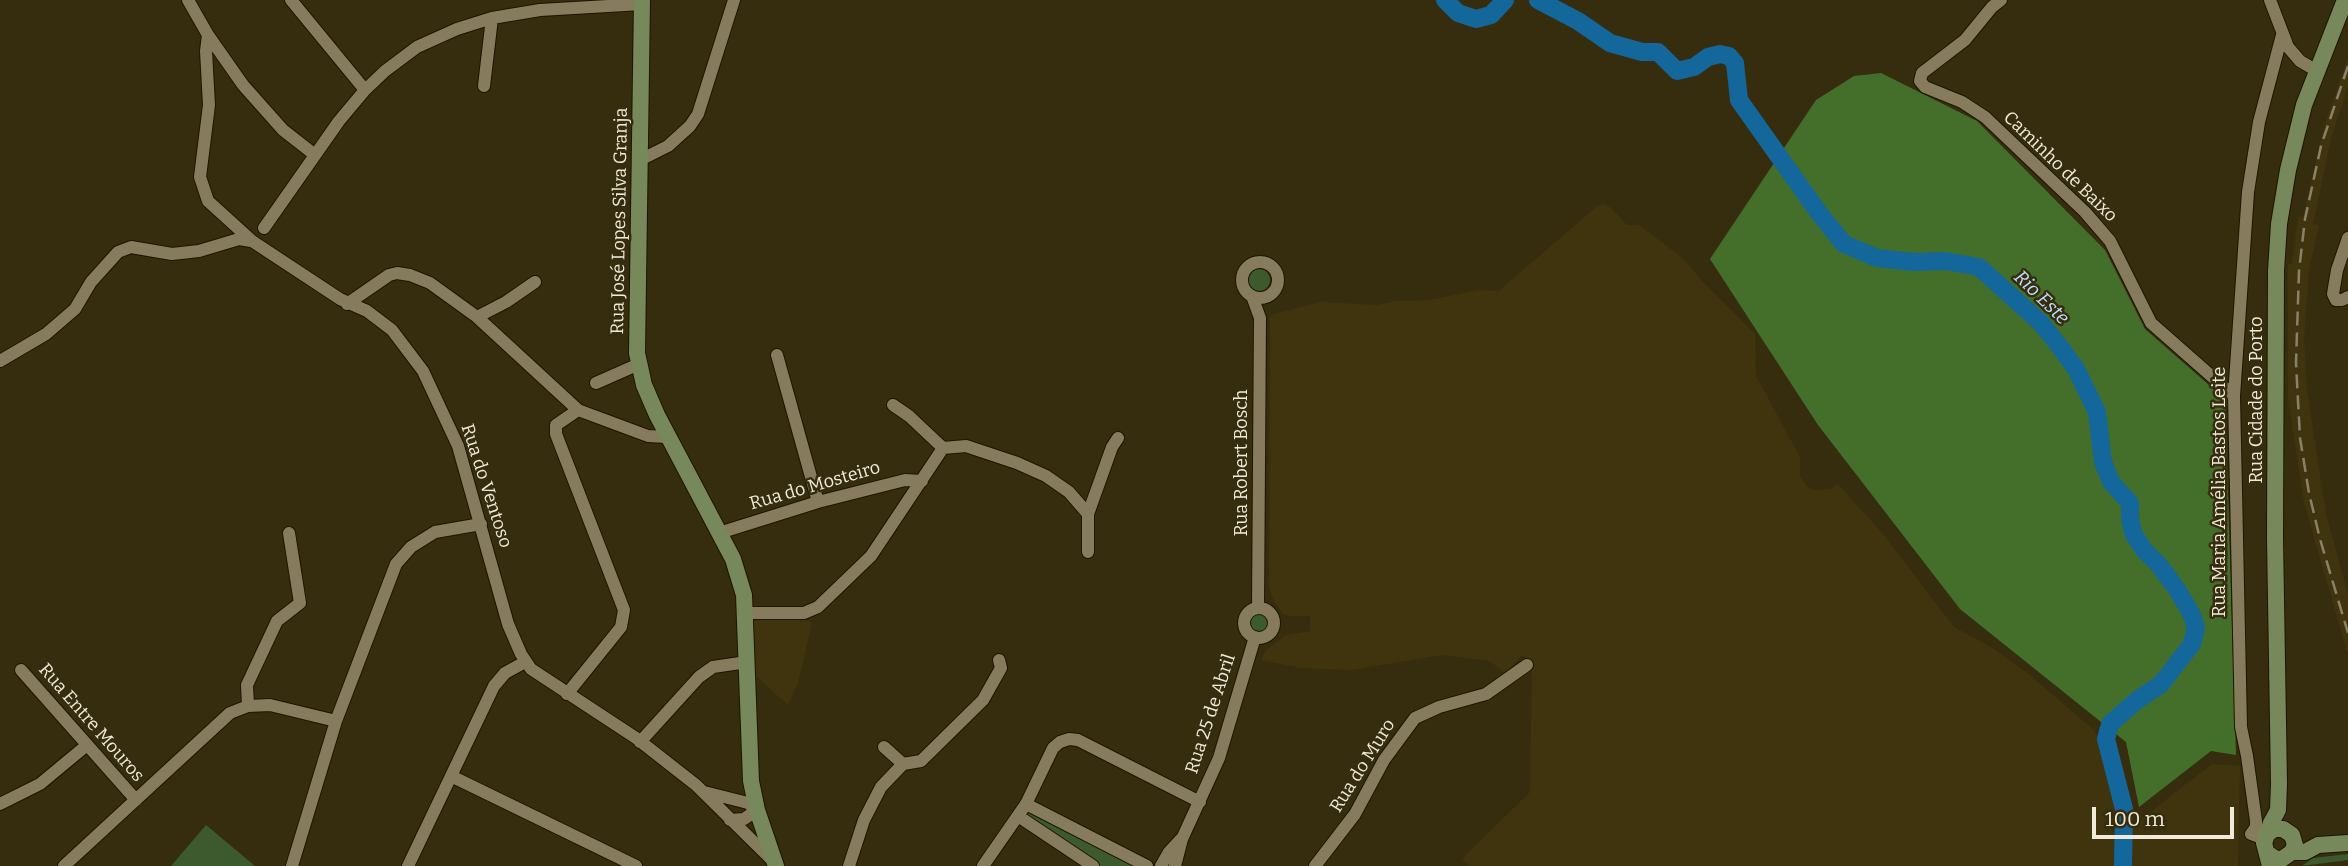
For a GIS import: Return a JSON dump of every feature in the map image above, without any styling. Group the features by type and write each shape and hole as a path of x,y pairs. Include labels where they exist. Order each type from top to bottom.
{"main road":[{"name":"Rua Cidade do Porto","path":"2264,846 2278,810 2278,239 2284,190 2304,105 2345,0"},
{"name":"Rua José Lopes Silva Granja","path":"642,2 637,340 639,364 644,385 667,437 733,559 744,595 751,781 774,863"},
{"name":"Rua Cidade do Porto","path":"2278,810 2288,825 2295,845 2289,858"},
{"path":"2318,845 2278,828 2264,846 2276,859 2289,858 2318,845 2348,844"}],"street":[{"path":"188,0 208,35 243,85 283,130 315,155"},
{"path":"291,0 365,90"},
{"path":"640,160 668,146 691,126 698,114 734,0"},
{"name":"Caminho de Baixo","path":"2001,0 1965,40 1922,73 1920,81 1925,87 1962,103 1985,117 2085,212 2110,241 2151,323 2234,396"},
{"path":"2270,0 2282,35 2300,61 2317,71"},
{"path":"2276,18 2280,0"},
{"path":"264,228 365,90 417,47 457,29 492,18 540,10 642,2"},
{"path":"484,86 492,18"},
{"name":"Rua do Ventoso","path":"208,35 206,51 209,105 200,177 208,201 252,241 347,304 367,311 392,330 423,371 458,446 508,624 525,662"},
{"name":"Rua Maria Amélia Bastos Leite","path":"2264,846 2256,827 2241,727 2234,396 2248,192 2259,122 2282,35"},
{"path":"2348,238 2337,270 2333,295 2336,300 2348,297"},
{"path":"0,361 46,334 75,309 91,282 118,253 131,247 172,254 199,251 239,239 252,241"},
{"name":"Rua Robert Bosch","path":"1258,608 1260,318 1252,296 1243,286 1243,275 1248,266 1258,262 1270,264 1277,273 1278,285 1260,318"},
{"path":"347,304 389,275 410,275 430,283 477,317 578,410 648,436 667,437"},
{"path":"477,317 506,302 535,282"},
{"path":"1252,296 1260,298 1271,294"},
{"path":"777,355 818,502"},
{"path":"596,383 639,364"},
{"path":"893,405 943,448 966,446 1036,471 1069,492 1088,514"},
{"path":"568,694 621,627 624,610 556,434 556,425 578,410"},
{"path":"1088,552 1088,514 1112,447 1118,438"},
{"path":"746,613 804,613 818,607 871,556 943,448"},
{"name":"Rua do Mosteiro","path":"719,533 818,502 905,480 922,481"},
{"path":"292,866 336,721 396,564 411,547 435,532 481,524"},
{"path":"248,705 247,685 277,621 300,603 289,533"},
{"name":"Rua Robert Bosch","path":"1258,608 1270,612 1274,623 1268,635 1255,637 1246,629 1245,620 1250,612 1258,608"},
{"name":"Rua 25 de Abril","path":"1175,866 1182,839 1219,758 1255,637"},
{"path":"849,866 864,820 881,787 903,764 921,761 983,700 1001,668 999,660"},
{"path":"408,866 494,686 506,673 525,662 536,673 640,742 704,792 774,863"},
{"path":"640,742 699,677 713,667 747,662"},
{"name":"Rua do Muro","path":"1315,866 1355,814 1384,760 1415,718 1439,707 1486,694 1527,665"},
{"name":"Rua Entre Mouros","path":"21,670 136,800"},
{"path":"64,866 230,713 248,705 270,705 336,721"},
{"path":"983,866 1026,804 1053,748 1069,739 1078,740 1200,802"},
{"path":"0,804 40,784 87,745"},
{"path":"884,747 903,764"},
{"path":"451,776 636,866"},
{"path":"728,799 751,781"},
{"path":"704,792 748,803 757,810 744,819 730,820"},
{"path":"1026,804 1147,866"},
{"path":"1018,816 1093,866"},
{"name":"Rua 25 de Abril","path":"1161,866 1169,852 1182,839"}],"shaded area":[{"path":"2348,58 2348,88 2331,138 2313,224 2319,225 2309,270 2304,337 2307,390 2326,514 2348,594 2348,655 2304,503 2288,397 2288,264 2292,264 2298,217 2303,217 2324,127"},
{"path":"1603,204 1610,207 1627,225 1639,225 1684,259 1700,279 1755,334 1756,376 1800,457 1800,476 1807,487 1814,490 1830,489 1838,484 1883,534 1954,627 1991,647 2026,672 2094,730 2102,747 2119,823 2136,823 2212,764 2240,766 2238,866 1470,866 1462,859 1530,792 1532,662 1522,655 1506,673 1489,661 1442,655 1351,670 1300,668 1261,660 1266,650 1286,635 1310,631 1310,616 1284,614 1274,602 1269,587 1270,315 1321,302 1377,305 1396,301 1430,300 1478,290 1499,291 1597,206"},
{"path":"753,619 808,620 812,623 798,683 788,705 755,675"}],"green space":[{"path":"1881,73 1977,121 2105,250 2145,329 2225,399 2236,755 2211,751 2139,807 2126,742 1960,609 1818,425 1710,259 1816,100 1854,76"},
{"path":"1259,269 1269,276 1270,280 1263,290 1259,291 1249,284 1248,280 1255,270"},
{"path":"1259,613 1266,616 1269,623 1266,630 1259,633 1252,630 1249,623 1252,616"},
{"path":"1027,808 1136,866 1100,866 1023,815"},
{"path":"206,825 255,866 171,866"},
{"path":"2348,854 2348,860 2302,866 2313,858"}],"waterway":[{"name":"Rio Este","path":"1445,0 1458,13 1476,19 1491,15 1505,0"},
{"name":"Rio Este","path":"1538,0 1578,21 1610,43 1642,52 1658,52 1677,71 1694,67 1708,57 1720,54 1729,56 1735,63 1739,100 1844,244 1877,258 1914,262 1945,261 1979,267 2041,323 2076,369 2097,412 2103,462 2111,482 2130,503 2134,535 2178,591 2196,628 2192,644 2161,684 2110,724 2106,739 2124,809 2123,866"}],"railway":[{"path":"2348,66 2321,146 2305,219 2299,271 2296,363 2300,438 2309,493 2348,633"}]}
